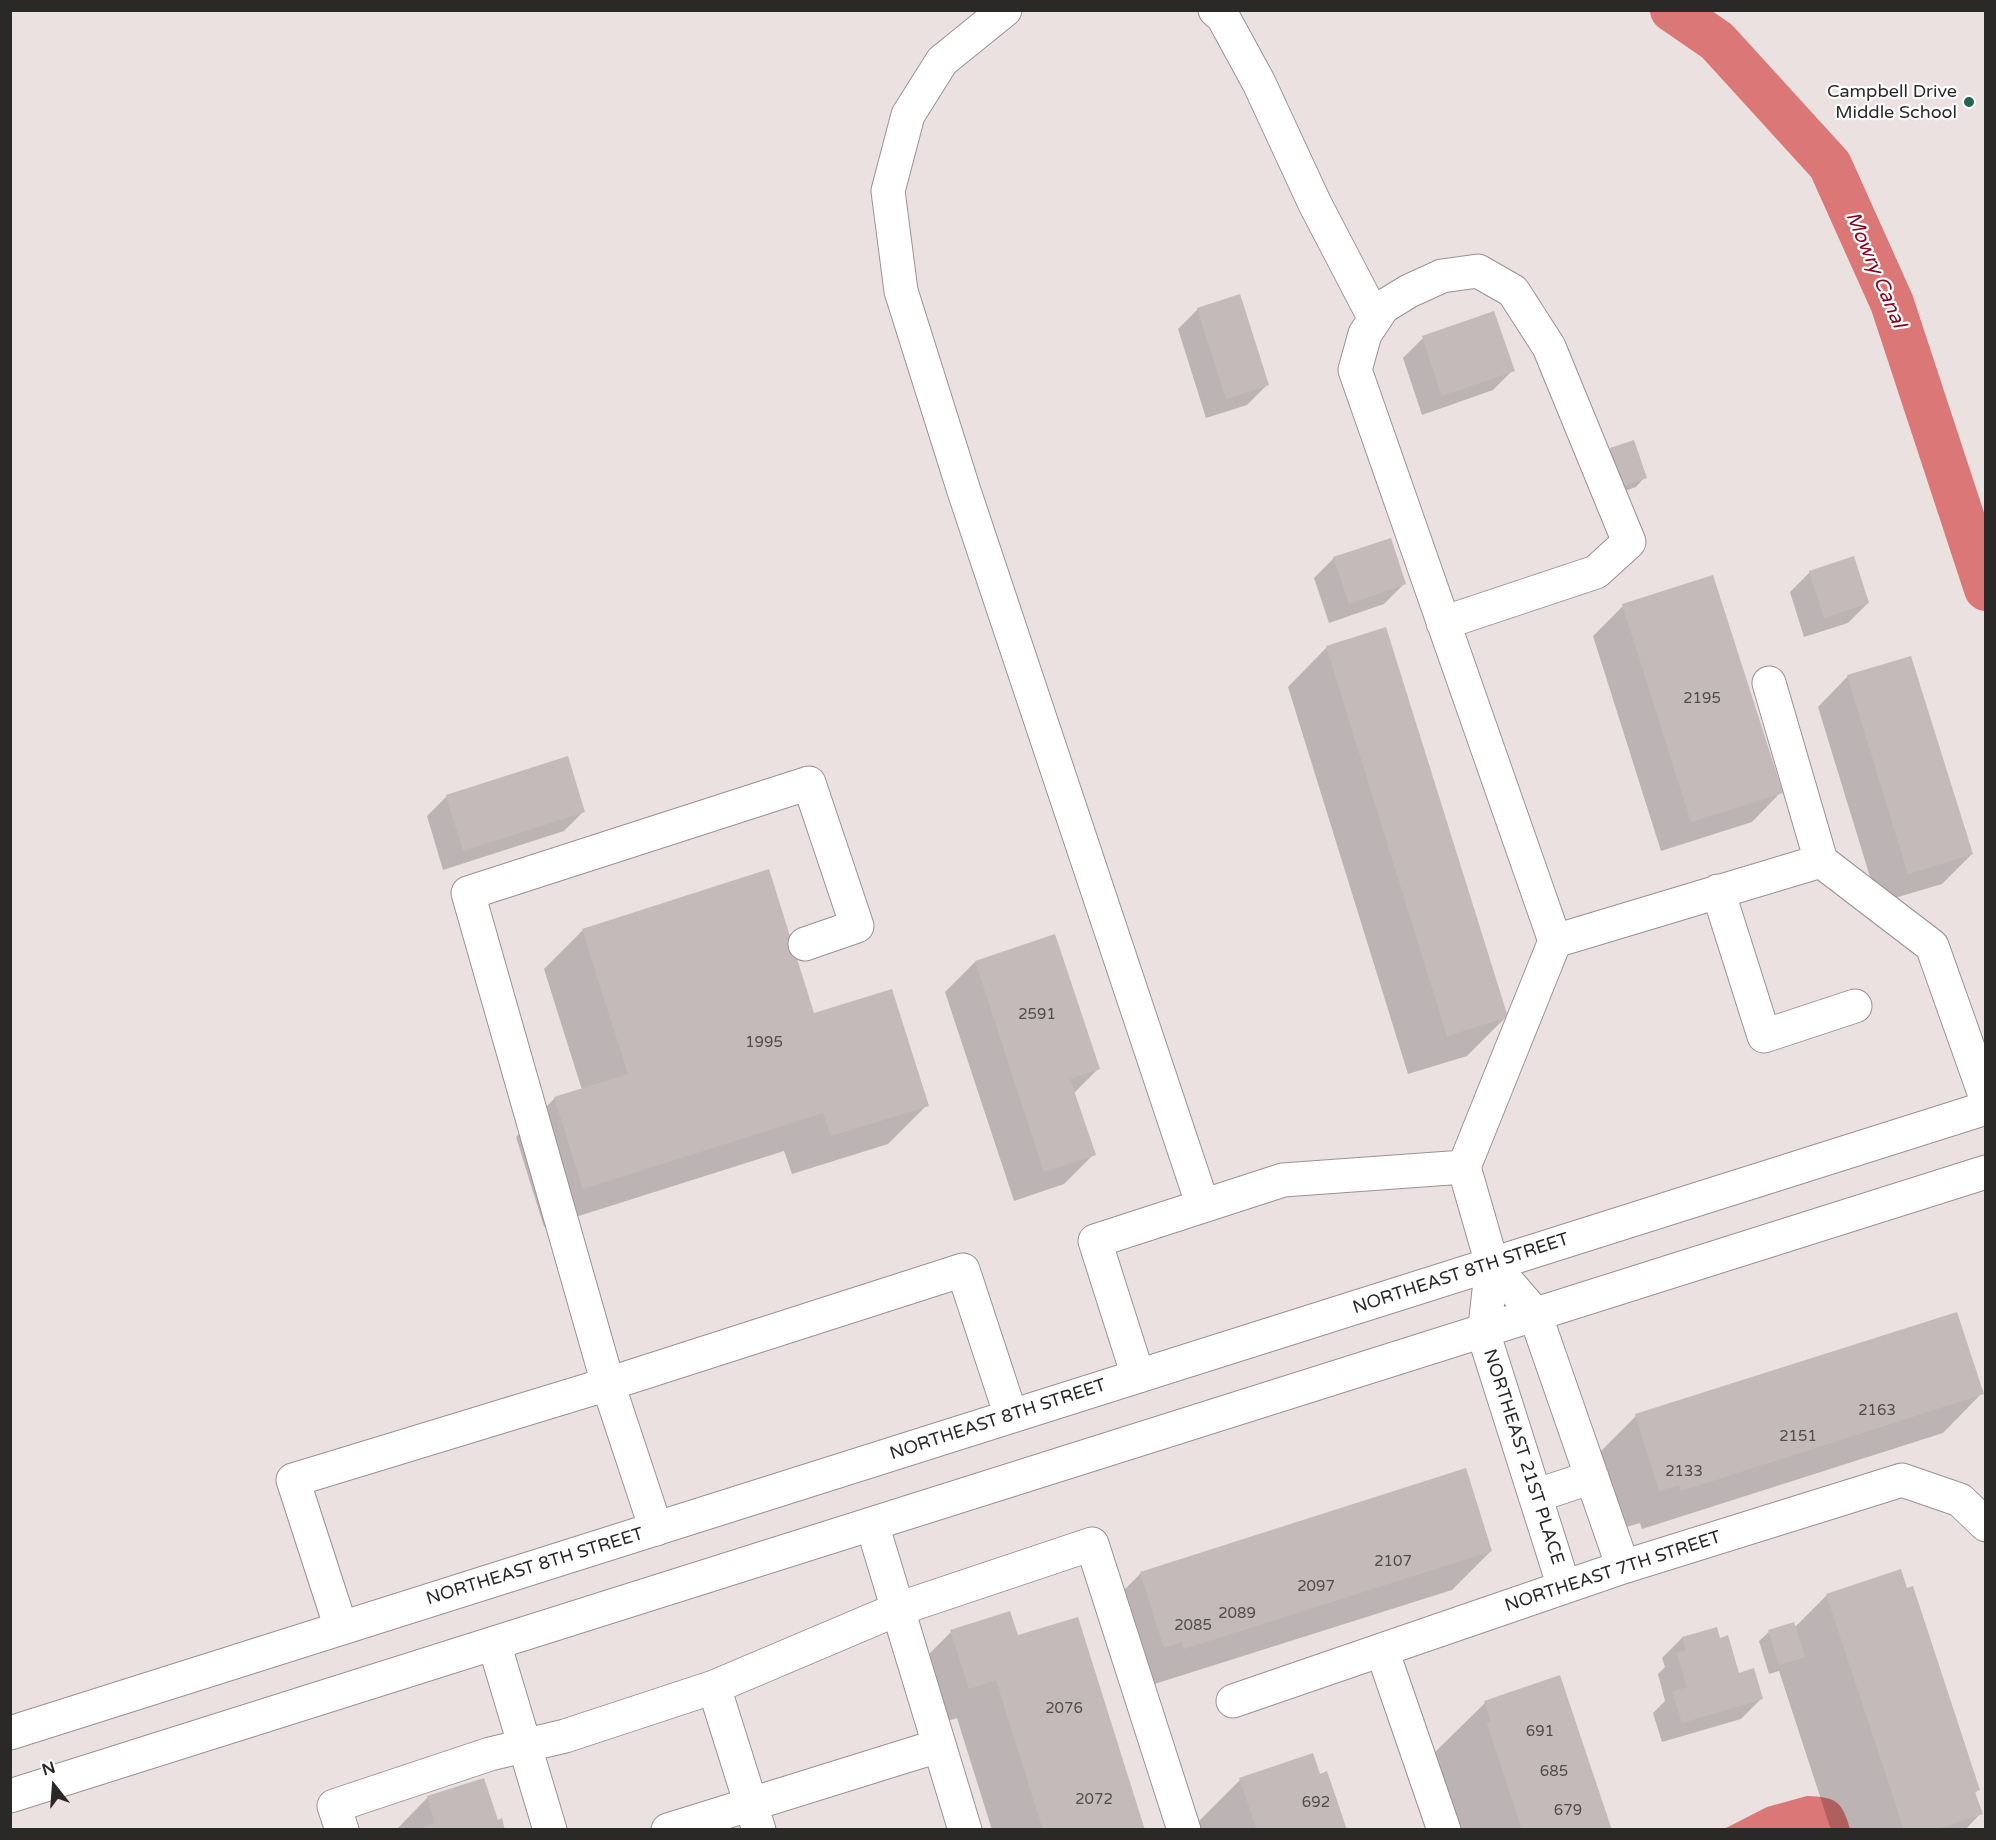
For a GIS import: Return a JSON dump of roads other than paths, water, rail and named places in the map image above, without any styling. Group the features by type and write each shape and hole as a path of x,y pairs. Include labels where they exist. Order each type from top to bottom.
{"main road":[{"path":"1005,10 942,61 908,115 888,191 901,291 968,502 1203,1206"},
{"path":"1215,10 1223,17 1259,83 1315,204 1375,319"},
{"path":"1443,623 1596,572 1629,542 1549,347 1513,291 1478,271 1442,276 1383,307 1365,334 1355,370 1443,623 1555,941 1464,1167 1492,1264 1535,1314 1623,1567"},
{"path":"1769,683 1821,861 1932,946 1986,1098"},
{"path":"656,1528 608,1384 468,893 809,783 857,926 805,944"},
{"path":"1555,941 1821,861"},
{"path":"1718,891 1764,1036 1855,1006"},
{"name":"NORTHEAST 8TH STREET","path":"10,1733 1986,1108"},
{"path":"1138,1376 1095,1241 1283,1180 1464,1167"},
{"path":"10,1796 1986,1172"},
{"name":"NORTHEAST 21ST PLACE","path":"1492,1264 1485,1330 1564,1587"},
{"path":"341,1628 294,1480 608,1384 963,1270 1011,1416"},
{"path":"1535,1496 1592,1477"},
{"name":"NORTHEAST 7TH STREET","path":"1233,1701 1623,1567 1902,1480 1960,1500 1986,1525"},
{"path":"872,1524 965,1830"},
{"path":"342,1830 334,1806 490,1754 566,1736 714,1687 898,1609 1092,1544 1184,1830"},
{"path":"494,1643 550,1830"},
{"path":"1382,1650 1444,1830"},
{"path":"714,1687 754,1817"},
{"path":"668,1830 754,1817 938,1746"}],"waterway":[{"name":"Mowry Canal","path":"1672,10 1717,41 1830,165 1892,303 1986,589"}],"place":[{"name":"Campbell Drive Middle School","path":"1969,102"}]}
